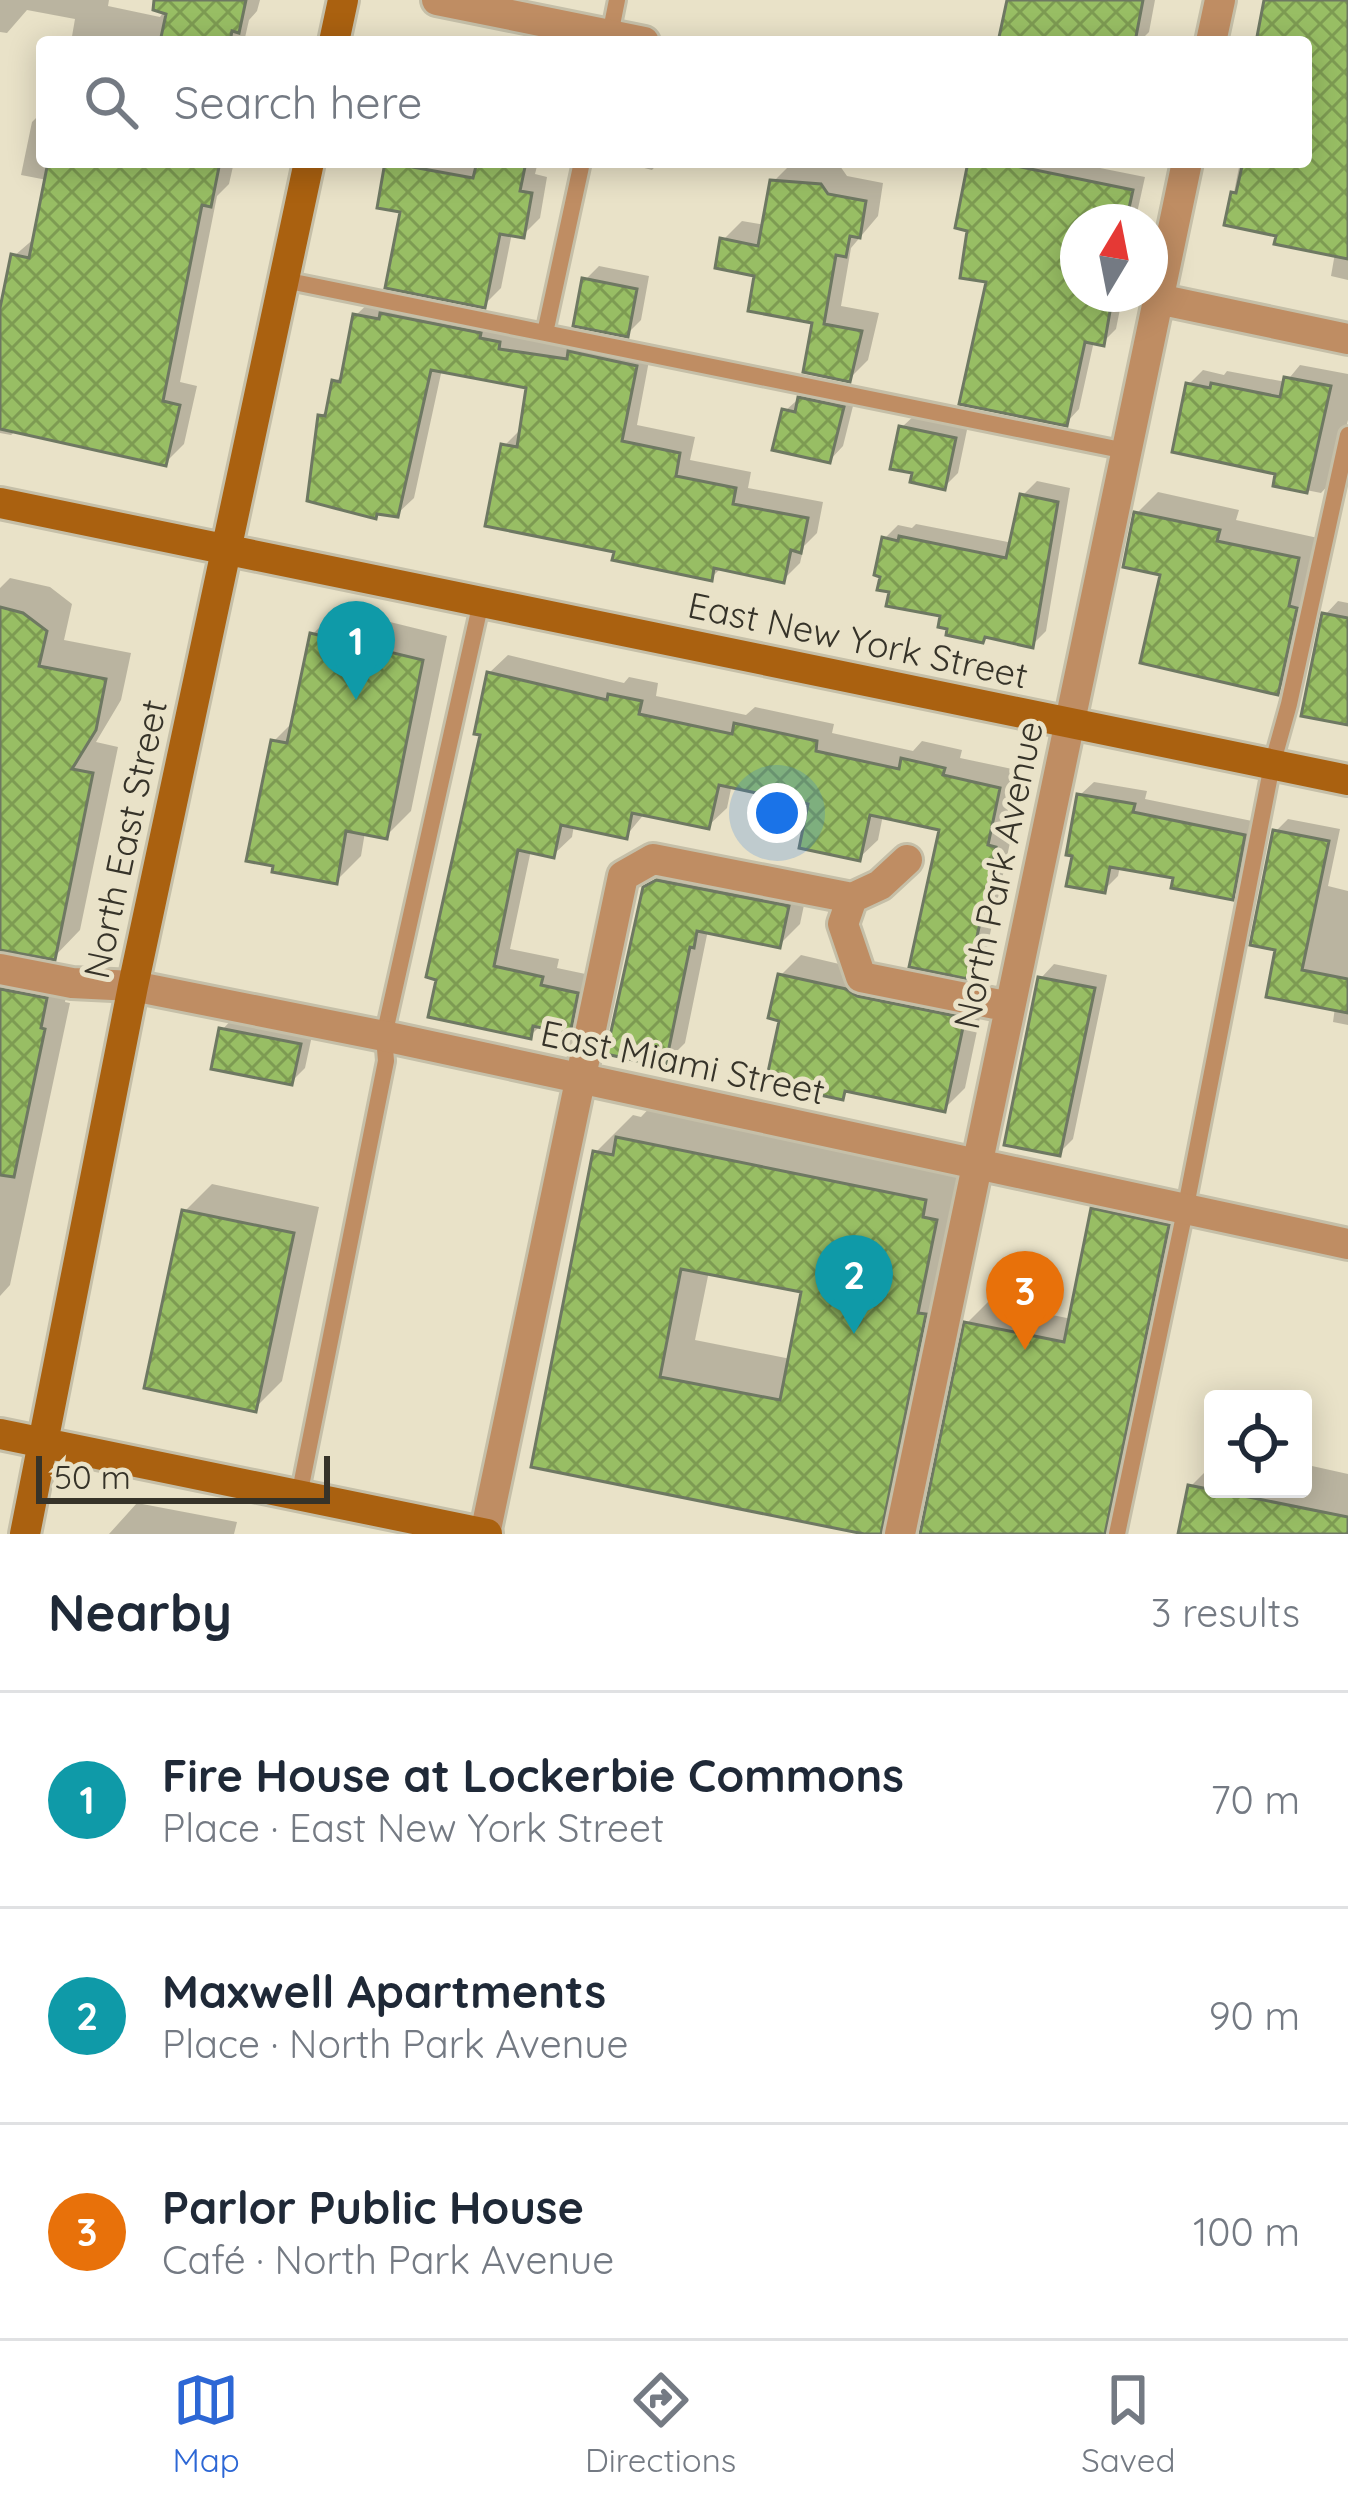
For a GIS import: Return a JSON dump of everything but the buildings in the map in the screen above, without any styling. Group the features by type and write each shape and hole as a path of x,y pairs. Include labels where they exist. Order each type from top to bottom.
{"main road":[{"path":"335,36 343,0"},
{"name":"North East Street","path":"25,1534 134,986 308,168"},
{"name":"East New York Street","path":"0,503 1348,780"},
{"path":"0,1434 486,1534"}],"street":[{"path":"437,0 596,36"},
{"path":"1212,36 1220,0"},
{"name":"North Park Avenue","path":"1168,252 1186,168"},
{"path":"1168,301 1348,338"},
{"name":"North Park Avenue","path":"900,1534 1155,312"},
{"path":"486,1534 622,876 653,859 852,898 880,885 907,860"},
{"path":"852,898 843,924 861,977 1010,1007"},
{"name":"East Miami Street","path":"0,969 72,983 134,986 384,1036 1348,1244"}],"lane":[{"path":"610,36 616,0"},
{"path":"545,333 581,168"},
{"path":"284,280 1126,452"},
{"path":"1118,1534 1272,765 1348,435"},
{"path":"299,1496 386,1061 384,1036 481,602"}],"place":[{"name":"Fire House at Lockerbie Commons","path":"356,700"},
{"name":"Maxwell Apartments","path":"854,1334"},
{"name":"Parlor Public House","path":"1025,1350"}]}
